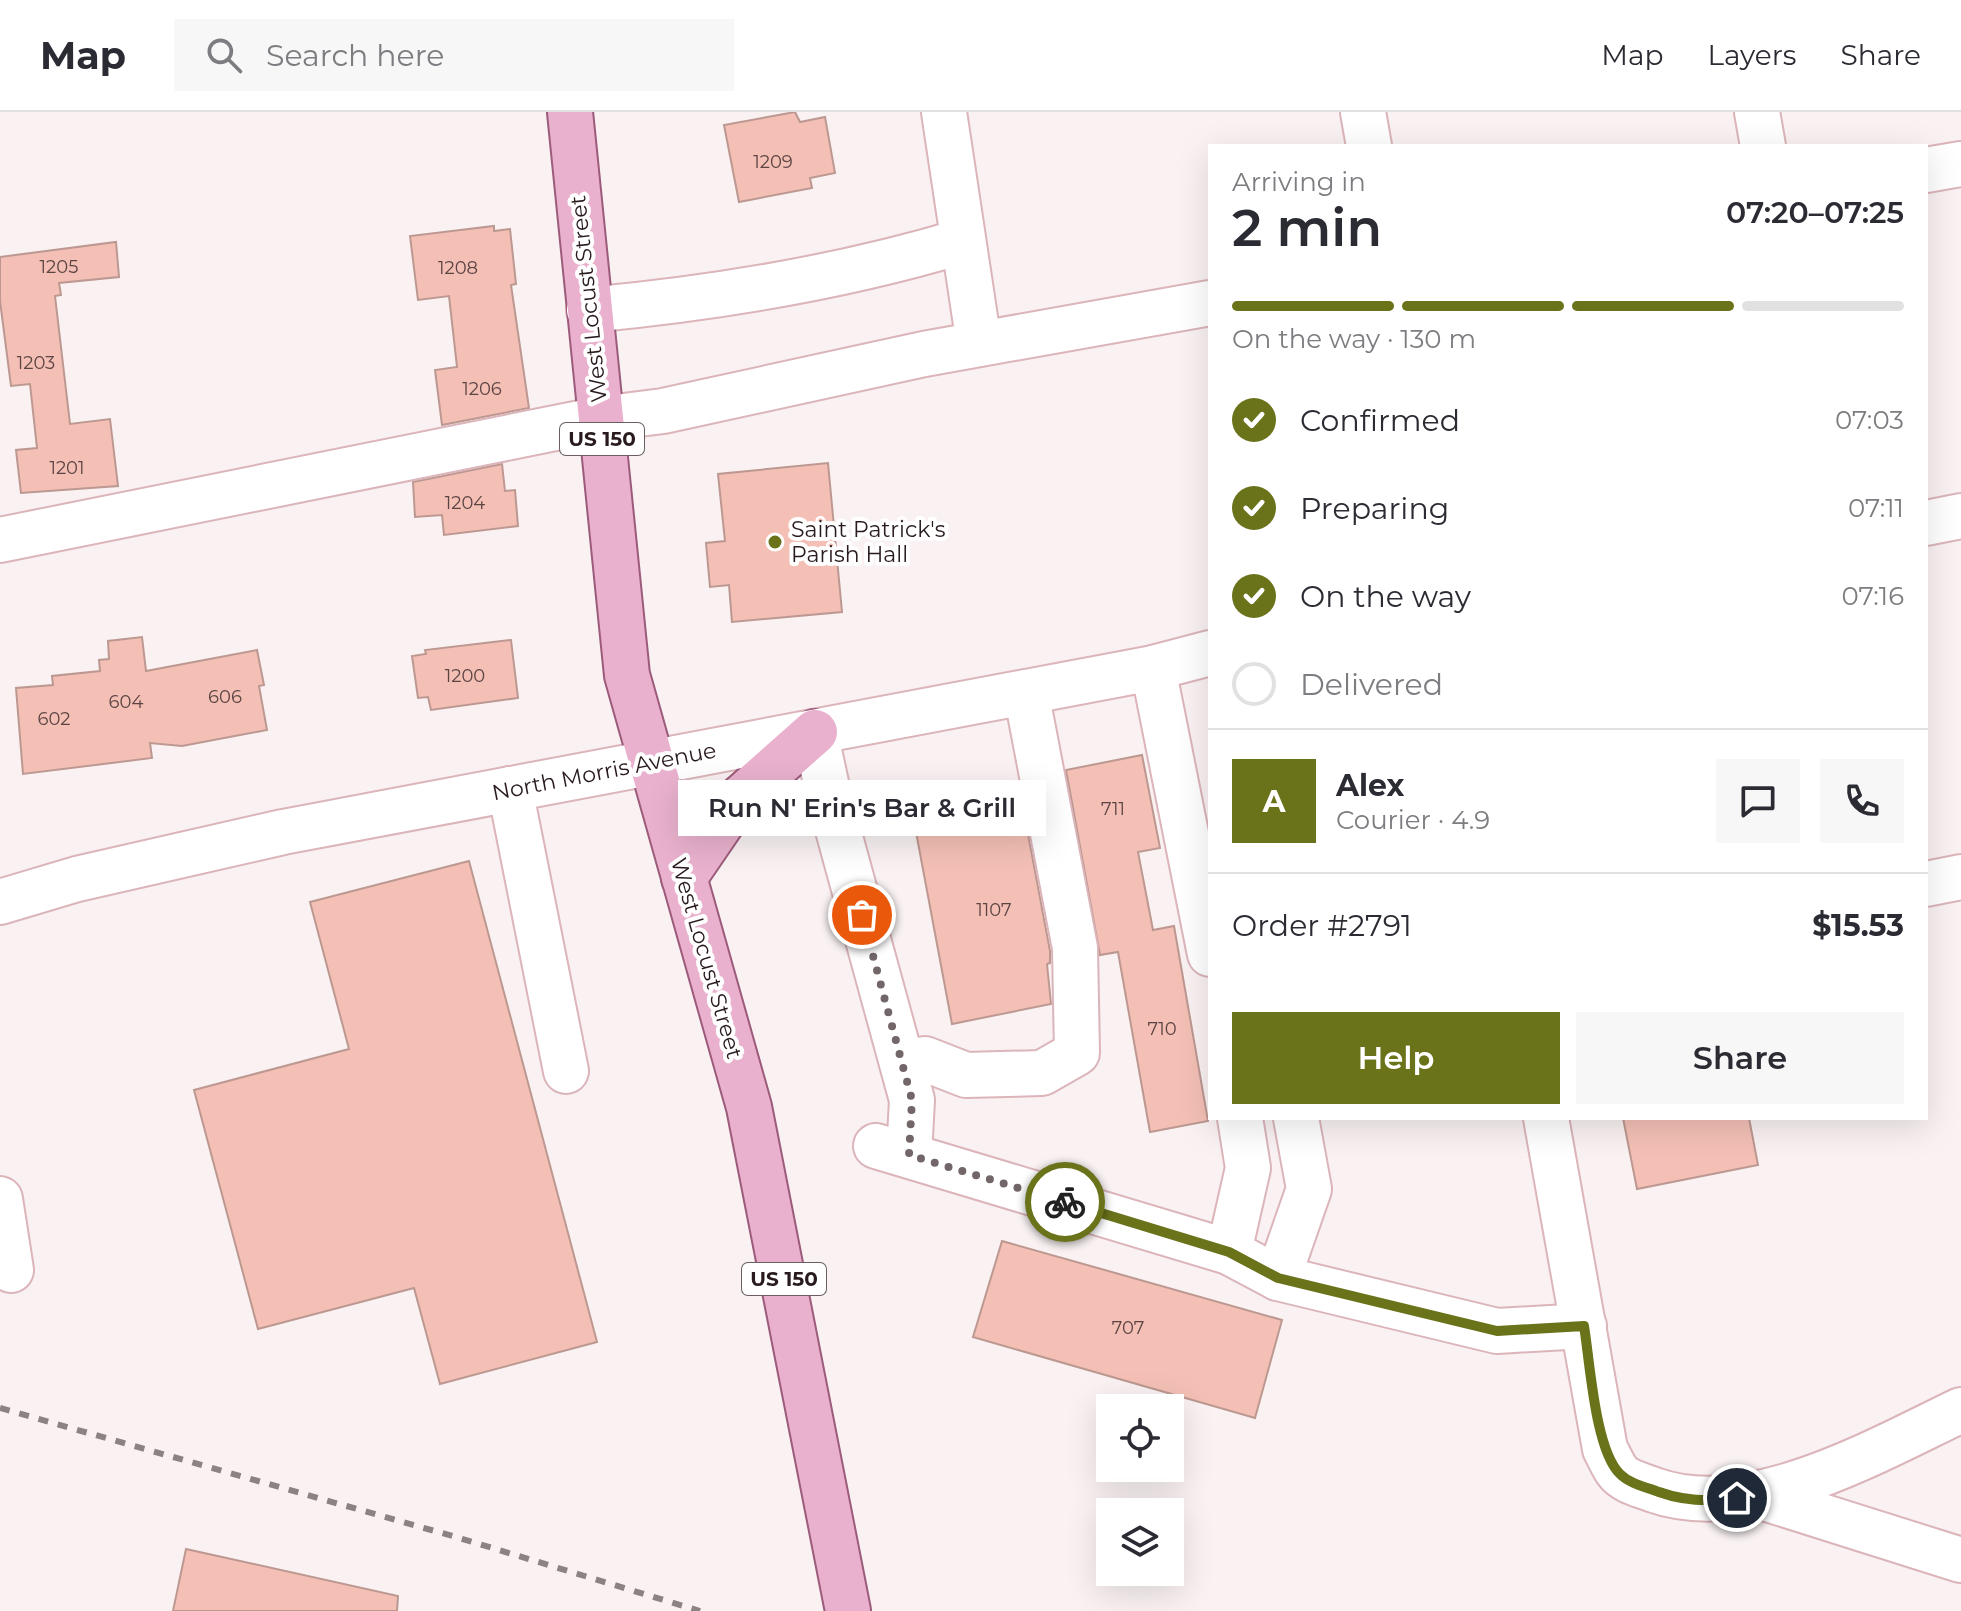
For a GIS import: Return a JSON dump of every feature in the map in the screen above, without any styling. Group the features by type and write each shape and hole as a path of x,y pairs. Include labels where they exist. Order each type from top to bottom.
{"main road":[{"name":"West Locust Street","path":"570,112 627,675 749,1107 848,1611"},
{"path":"684,878 736,802 815,732"}],"street":[{"path":"944,112 979,344"},
{"path":"1363,112 1369,144"},
{"path":"1757,112 1763,144"},
{"path":"1928,170 1961,164"},
{"path":"589,310 667,303 874,268 963,241"},
{"path":"0,540 600,419 663,411 979,344 1208,303"},
{"path":"1928,523 1961,516"},
{"name":"North Morris Avenue","path":"0,902 77,879 283,832 1153,668 1208,661"},
{"path":"1153,668 1208,944"},
{"path":"902,1062 925,1059 966,1075 1042,1073 1077,1053 1075,948 1026,692"},
{"path":"815,732 829,797 912,1100 892,1150 1229,1252 1278,1278 1497,1331 1584,1326"},
{"path":"510,789 566,1071"},
{"path":"1928,884 1961,877"},
{"path":"1229,1252 1248,1168 1240,1120"},
{"path":"1278,1278 1309,1189 1296,1120"},
{"path":"1546,1120 1605,1449 1618,1473 1629,1481 1675,1497 1717,1501 1758,1496 1871,1452 1961,1410"},
{"path":"0,1199 11,1270"},
{"path":"1758,1496 1961,1560"}],"building":[{"path":"795,112 800,122 825,117 835,173 810,178 812,188 739,202 724,125"},
{"path":"494,226 494,231 510,229 516,284 511,285 529,408 442,425 435,370 457,367 449,296 418,300 410,236"},
{"path":"116,242 119,277 59,283 61,295 55,296 70,424 110,419 118,486 21,493 16,450 37,448 30,384 11,386 0,301 0,257"},
{"name":"Saint Patrick's Parish Hall","path":"828,463 842,612 732,622 729,585 710,587 706,543 725,541 718,474"},
{"path":"502,464 505,491 515,490 518,526 444,535 442,515 415,517 413,482"},
{"path":"142,637 146,671 257,650 264,685 259,686 267,730 182,746 150,743 152,758 23,774 16,688 53,685 52,676 100,671 99,660 109,659 108,641"},
{"path":"511,640 518,698 431,710 428,697 418,698 412,656 426,654 425,650"},
{"path":"1142,755 1160,848 1138,852 1153,930 1174,926 1208,1121 1150,1132 1118,952 1100,955 1066,770"},
{"path":"1018,781 1050,951 1050,963 1047,964 1051,1004 952,1024 910,800"},
{"path":"469,861 597,1342 440,1384 414,1288 258,1329 194,1090 349,1049 310,902"},
{"path":"1623,1120 1749,1120 1758,1165 1637,1189"},
{"path":"1002,1241 1282,1320 1255,1418 1184,1398 1184,1394 1171,1394 973,1337"},
{"path":"186,1549 398,1596 397,1611 173,1611"}],"railway":[{"path":"0,1408 456,1537 700,1611"}],"way so far":[{"path":"862,915 912,1100 909,1155 1065,1202"}],"place":[{"name":"Saint Patrick's Parish Hall","path":"775,542"},
{"name":"Run N' Erin's Bar & Grill","path":"862,915"}],"route":[{"path":"1065,1202 1229,1252 1278,1278 1497,1331 1584,1326 1605,1449 1618,1473 1629,1481 1675,1497 1717,1501 1737,1498"}]}
